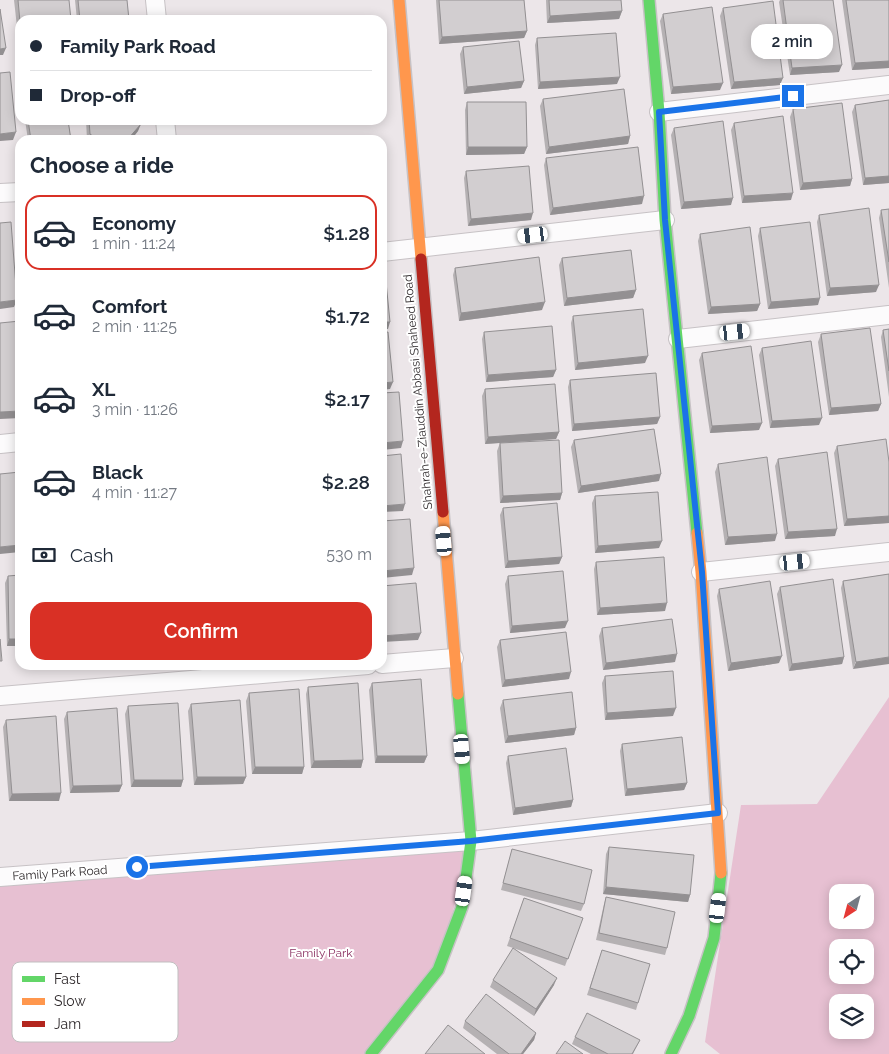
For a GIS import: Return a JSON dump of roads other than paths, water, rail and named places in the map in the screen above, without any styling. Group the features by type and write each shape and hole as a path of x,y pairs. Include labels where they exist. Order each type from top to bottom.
{"street":[{"path":"155,0 156,15"},
{"name":"Shahrah-e-Ziauddin Abbasi Shaheed Road","path":"371,1054 438,970 462,907 471,841 399,0"},
{"path":"649,0 659,112 665,220 702,572 722,877 714,938 689,1016 671,1054"},
{"path":"659,112 889,85"},
{"path":"0,193 15,192"},
{"path":"387,251 665,220"},
{"path":"678,338 889,315"},
{"path":"0,444 15,442"},
{"path":"702,572 889,552"},
{"path":"387,664 454,658"},
{"path":"0,696 210,671 236,670"},
{"name":"Family Park Road","path":"0,877 471,841 718,813"}],"park label":[{"name":"Family Park","path":"321,953"}]}
